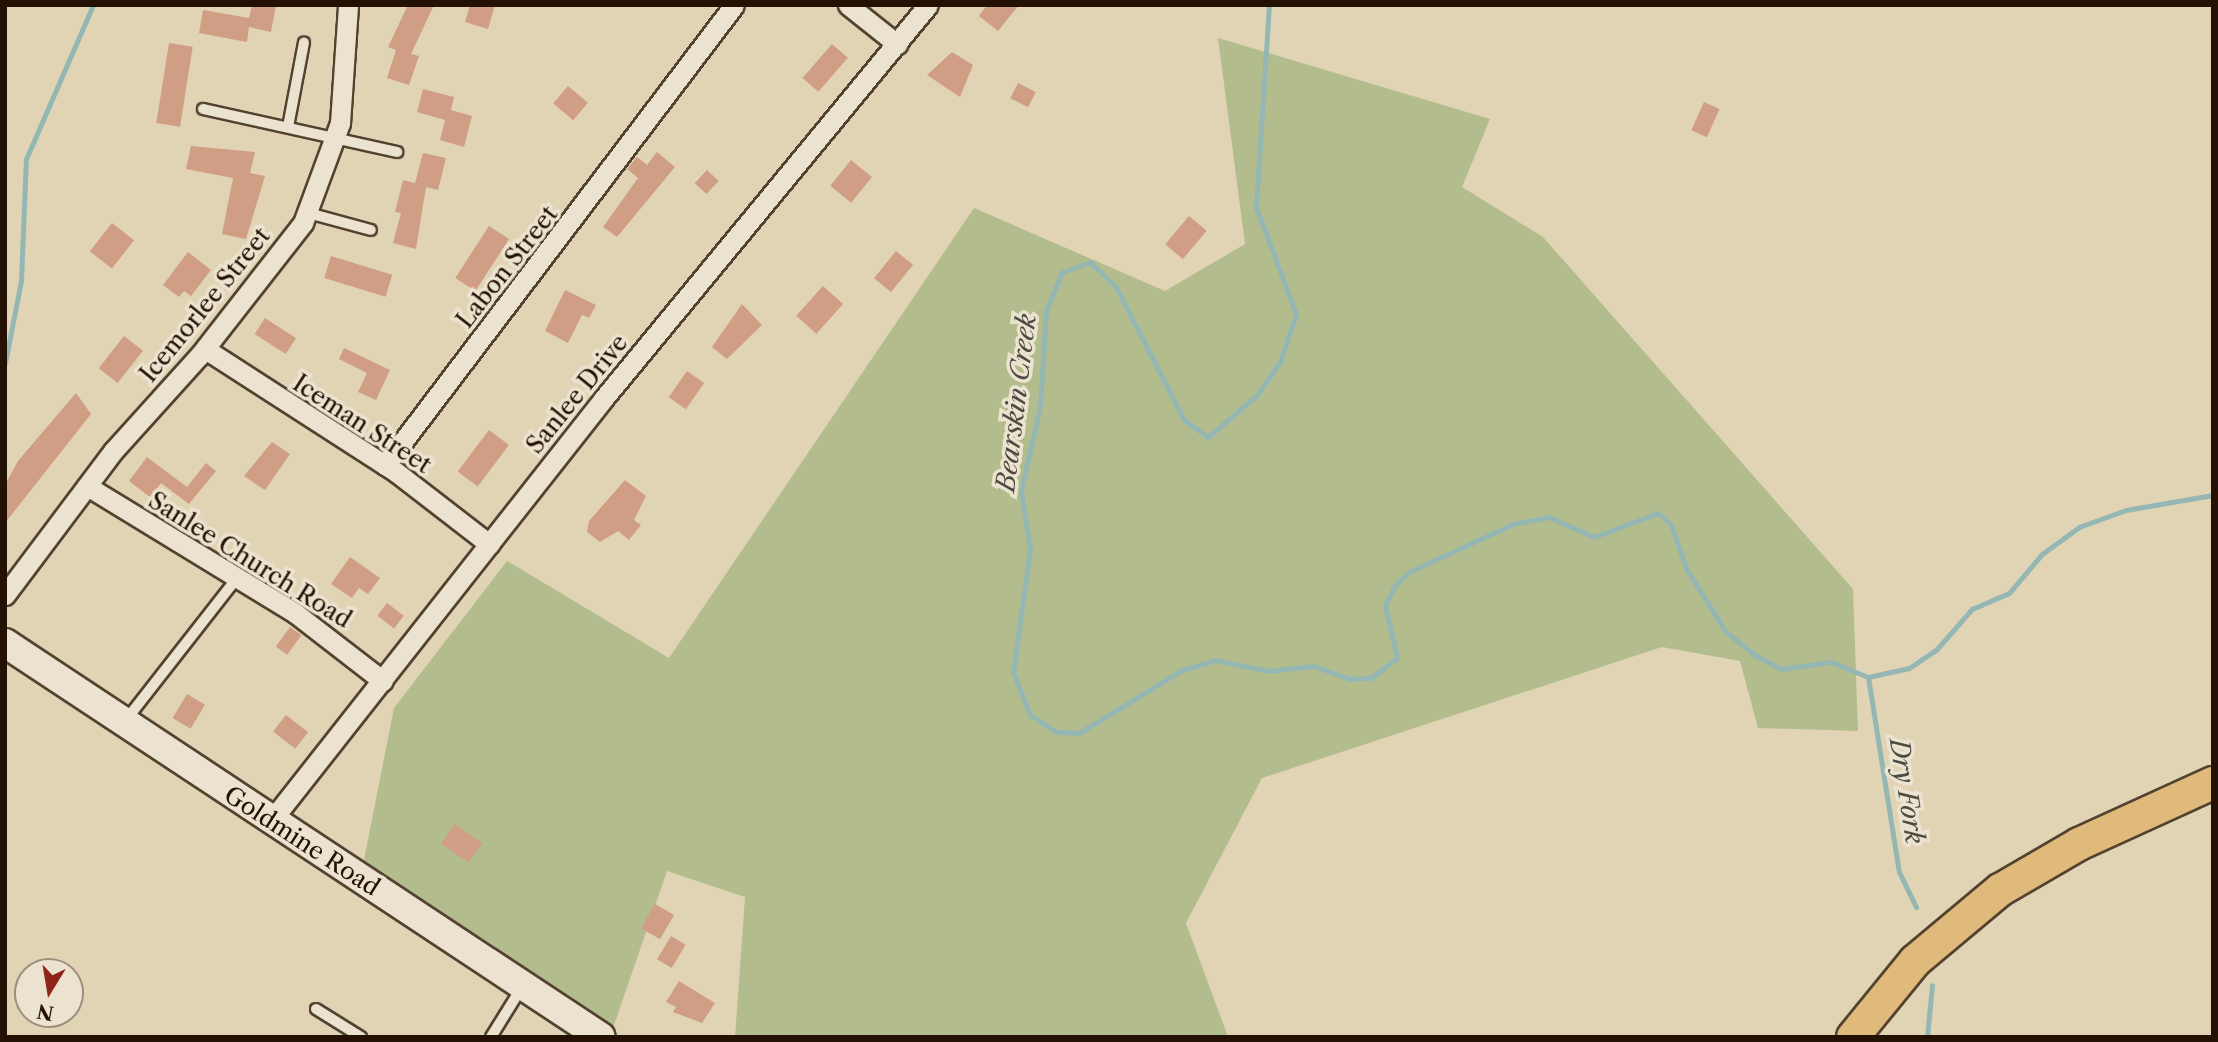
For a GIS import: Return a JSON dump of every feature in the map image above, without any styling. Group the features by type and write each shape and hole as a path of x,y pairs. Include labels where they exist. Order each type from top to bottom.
{"main road":[{"name":"Goldmine Road","path":"5,643 601,1037"},
{"path":"1853,1037 1915,961 2000,890 2079,844 2213,783"}],"street":[{"name":"Icemorlee Street","path":"5,595 87,486 205,349 308,213 336,138 349,55 348,5"},
{"name":"Labon Street","path":"385,465 734,5"},
{"path":"848,5 897,44"},
{"name":"Sanlee Drive","path":"271,821 489,544 928,5"},
{"name":"Iceman Street","path":"205,349 385,465 489,544"},
{"name":"Sanlee Church Road","path":"87,486 340,644 383,681"}],"lane":[{"path":"288,127 304,42"},
{"path":"203,110 397,152"},
{"path":"308,213 371,230"},
{"path":"124,723 237,578"},
{"path":"491,1037 523,987"},
{"path":"316,1009 361,1037"}],"green space":[{"path":"1218,38 1490,119 1462,187 1543,237 1853,589 1858,731 1758,728 1740,661 1662,647 1262,778 1186,923 1228,1037 735,1037 745,897 667,871 613,1028 363,865 394,708 507,561 669,658 974,208 1165,291 1245,244"}],"building":[{"path":"252,5 276,5 271,32 249,27 247,42 199,33 203,10 249,18"},
{"path":"408,5 434,5 411,54 419,56 409,85 387,78 396,50 388,47"},
{"path":"470,5 495,5 488,29 465,22"},
{"path":"987,5 1019,5 998,31 979,16"},
{"path":"169,43 193,47 180,127 156,123"},
{"path":"832,44 848,58 818,92 802,78"},
{"path":"952,52 973,65 960,97 927,75"},
{"path":"1018,83 1036,92 1028,107 1010,98"},
{"path":"568,86 588,103 573,120 553,104"},
{"path":"423,89 454,97 451,110 472,116 464,147 440,140 445,120 417,112"},
{"path":"1704,102 1720,109 1707,137 1691,130"},
{"path":"191,146 255,152 250,173 265,176 246,239 222,234 233,178 186,169"},
{"path":"657,152 675,167 617,237 603,227 638,178 627,169 637,157 647,165"},
{"path":"423,153 446,158 438,190 426,187 416,249 393,243 401,213 395,212 403,180 415,183"},
{"path":"851,160 872,177 851,203 830,186"},
{"path":"707,170 719,181 706,194 695,183"},
{"path":"1189,216 1207,231 1183,259 1165,244"},
{"path":"112,223 134,240 112,269 90,251"},
{"path":"489,226 509,239 475,291 455,278"},
{"path":"896,251 913,265 891,292 874,278"},
{"path":"188,252 211,270 191,296 184,291 179,297 163,285"},
{"path":"331,256 392,275 385,297 324,278"},
{"path":"823,286 843,304 816,334 796,316"},
{"path":"565,290 596,305 589,318 582,315 568,343 545,331"},
{"path":"742,304 762,325 727,359 712,347"},
{"path":"265,318 296,338 286,354 255,334"},
{"path":"124,336 143,351 118,383 99,368"},
{"path":"344,348 390,370 376,400 358,392 367,373 339,359"},
{"path":"687,371 704,383 686,409 669,397"},
{"path":"76,393 91,414 5,523 5,485 18,461"},
{"path":"489,430 509,445 478,487 458,472"},
{"path":"272,442 290,454 265,490 244,476"},
{"path":"147,457 187,487 206,463 216,471 189,504 161,483 150,497 129,481"},
{"path":"625,480 646,496 634,520 641,525 629,540 618,531 600,542 587,532 589,521"},
{"path":"350,557 380,578 368,594 359,588 352,598 331,584"},
{"path":"387,603 404,616 394,628 377,616"},
{"path":"290,627 301,635 287,655 276,646"},
{"path":"187,694 205,705 191,729 173,718"},
{"path":"286,715 308,732 295,749 273,732"},
{"path":"455,824 482,843 468,863 441,844"},
{"path":"655,904 674,915 660,939 641,928"},
{"path":"671,936 686,945 672,968 657,959"},
{"path":"679,981 715,1003 702,1023 673,1012 676,1007 666,1002"}],"waterway":[{"path":"5,363 21,281 26,159 93,5"},
{"name":"Bearskin Creek","path":"1269,5 1256,207 1296,314 1280,362 1257,395 1208,437 1184,420 1116,287 1090,262 1062,272 1046,311 1040,406 1021,491 1030,550 1013,672 1030,715 1056,732 1079,733 1180,671 1215,660 1268,671 1314,666 1349,679 1371,678 1397,658 1385,605 1395,585 1409,572 1513,524 1549,517 1594,537 1658,513 1671,525 1686,568 1725,631 1753,654 1781,669 1831,662 1868,677 1909,668 1936,650 1972,609 2009,593 2042,554 2079,527 2126,510 2213,495"},
{"name":"Dry Fork","path":"1868,677 1899,872 1916,907"},
{"name":"Dry Fork","path":"1927,1037 1932,985"}]}
